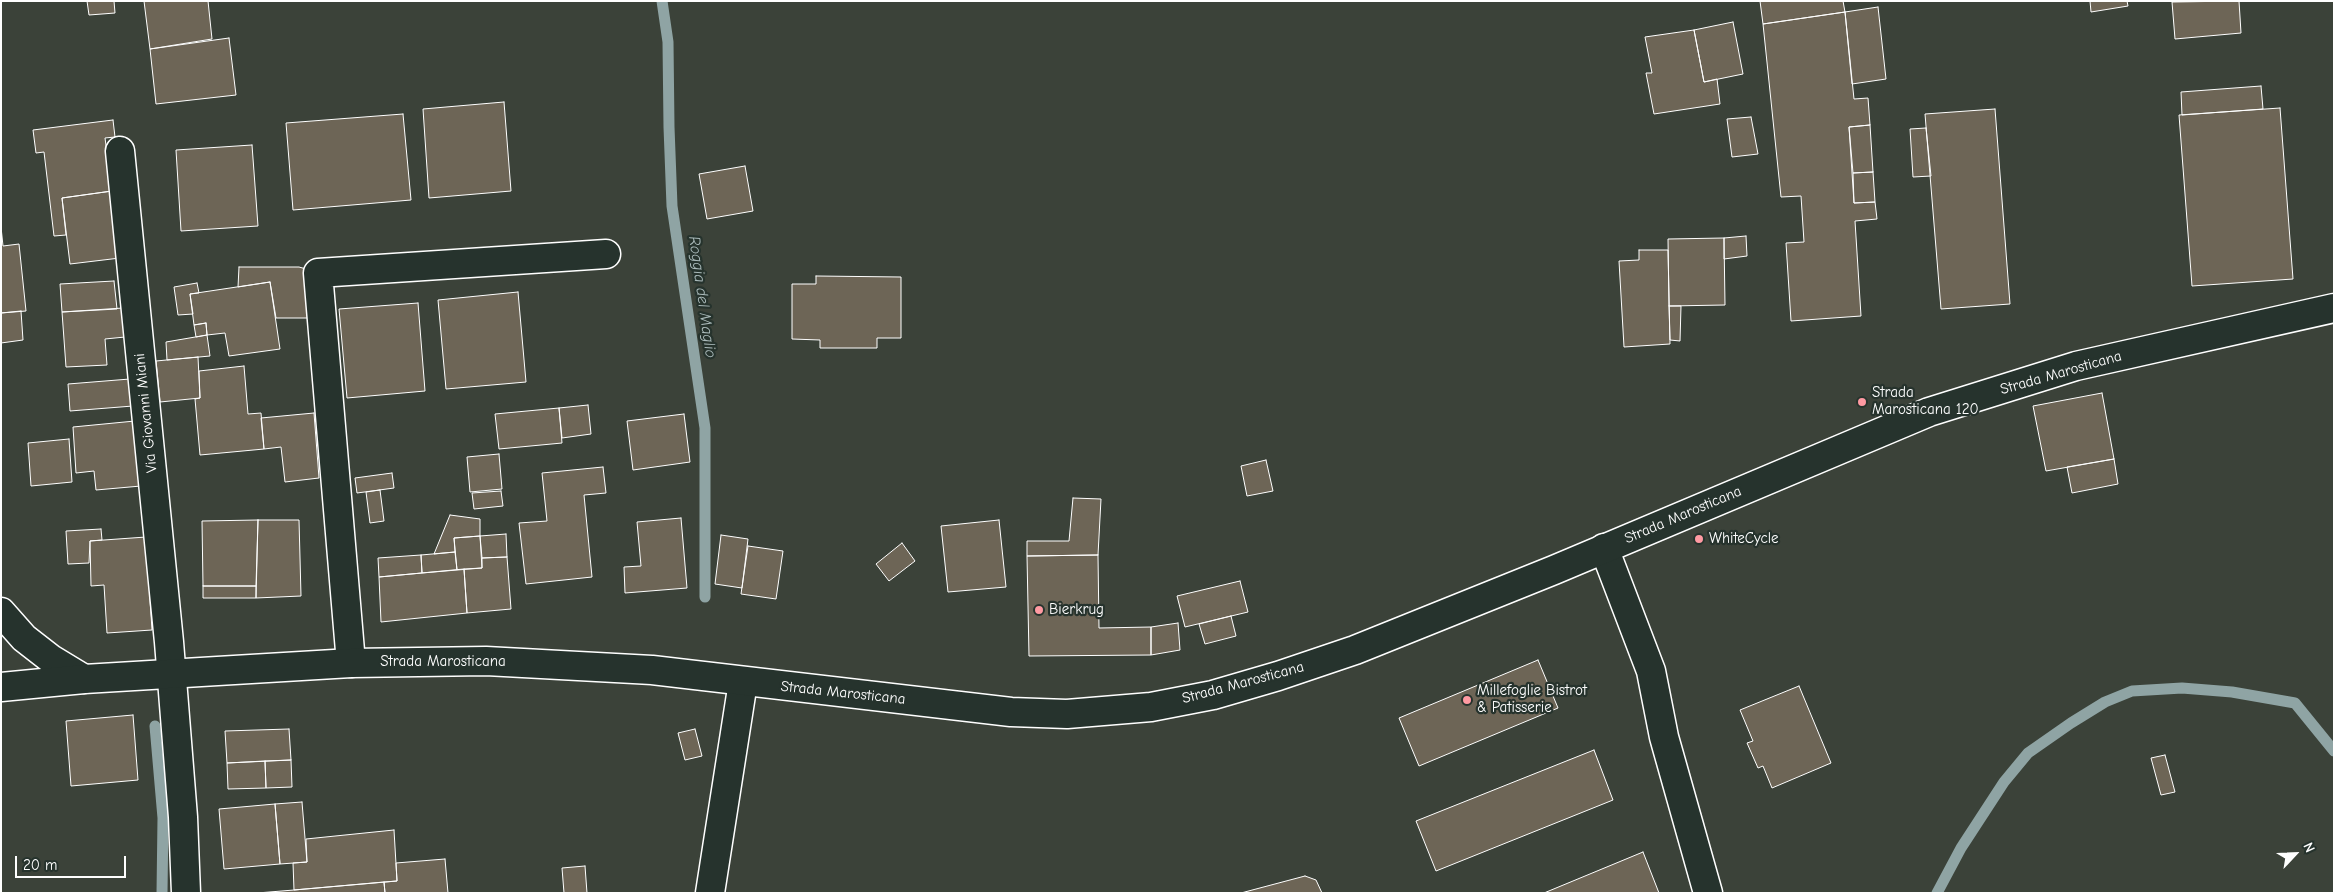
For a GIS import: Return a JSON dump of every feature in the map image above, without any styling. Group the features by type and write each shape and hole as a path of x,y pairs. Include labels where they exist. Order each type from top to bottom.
{"main road":[{"name":"Via Giovanni Miani","path":"120,151 172,675 183,817 186,893"},
{"path":"351,663 318,273 606,254"},
{"name":"Strada Marosticana","path":"1,686 84,679 351,663 486,661 593,666 1011,712 1067,714 1151,707 1212,695 1355,650 1554,570 1929,412 2076,366 2334,308"},
{"path":"1604,548 1651,671 1664,737 1708,893"},
{"path":"1,612 24,638 51,659 84,679"},
{"path":"710,893 743,682"}],"building":[{"path":"87,1 114,1 115,13 89,15"},
{"path":"144,1 208,1 212,39 150,49"},
{"path":"1760,1 1843,1 1845,12 1763,24"},
{"path":"2090,1 2127,1 2128,6 2091,12"},
{"path":"2239,1 2241,33 2175,39 2172,2"},
{"path":"1878,7 1886,79 1852,84 1845,12"},
{"path":"1845,12 1854,99 1868,98 1870,125 1849,127 1854,203 1875,202 1877,219 1855,221 1861,316 1791,321 1786,243 1804,242 1801,196 1781,197 1763,24"},
{"path":"1733,22 1743,74 1704,82 1694,30"},
{"path":"1694,30 1704,82 1717,79 1720,104 1654,114 1646,73 1652,73 1645,37"},
{"path":"229,38 236,95 156,104 150,49"},
{"path":"2261,86 2263,109 2182,115 2181,92"},
{"path":"504,102 511,191 429,198 423,109"},
{"path":"2280,108 2293,279 2192,286 2179,115"},
{"path":"1995,109 2010,304 1941,309 1925,114"},
{"path":"403,114 411,200 293,210 286,123"},
{"path":"1751,117 1758,154 1732,157 1727,119"},
{"path":"113,120 115,137 105,138 112,191 62,198 66,235 54,236 44,152 36,153 33,130"},
{"path":"1870,125 1873,172 1853,173 1849,127"},
{"path":"1926,128 1931,176 1913,177 1910,129"},
{"path":"252,145 258,226 181,231 176,150"},
{"path":"745,166 753,211 707,219 699,174"},
{"path":"1873,172 1875,202 1854,203 1853,173"},
{"path":"112,191 120,258 70,264 62,198"},
{"path":"1,227 3,246 19,244 26,311 1,313"},
{"path":"1746,236 1747,256 1724,259 1724,238"},
{"path":"1724,238 1725,305 1669,306 1668,239"},
{"path":"1639,250 1668,250 1670,344 1624,347 1619,261 1639,260"},
{"path":"239,267 299,267 306,269 308,318 276,318 270,282 238,287"},
{"path":"816,276 901,277 901,338 877,338 877,348 820,348 820,340 792,339 792,284 816,284"},
{"path":"114,281 117,309 62,312 60,284"},
{"path":"270,282 280,349 229,356 225,333 207,335 206,323 194,325 190,294"},
{"path":"197,283 199,293 190,294 193,314 178,315 174,287"},
{"path":"518,292 526,382 446,389 438,300"},
{"path":"418,303 425,391 347,398 339,309"},
{"path":"1669,306 1681,306 1680,341 1670,340"},
{"path":"123,308 125,337 105,339 107,365 66,367 62,312"},
{"path":"21,311 23,340 1,343 1,313"},
{"path":"206,323 207,335 196,337 194,325"},
{"path":"207,335 210,356 167,360 166,342"},
{"path":"198,357 200,398 160,402 156,361"},
{"path":"244,366 248,414 261,413 264,449 200,455 195,399 200,398 199,371"},
{"path":"130,379 133,406 70,411 68,384"},
{"path":"2102,393 2114,459 2046,471 2033,406"},
{"path":"588,405 591,434 562,438 559,408"},
{"path":"559,408 562,443 499,449 495,414"},
{"path":"314,413 319,478 285,482 281,447 264,449 261,418"},
{"path":"684,414 690,462 633,470 627,421"},
{"path":"135,421 141,486 96,490 94,471 76,473 73,427"},
{"path":"69,439 72,482 31,486 28,443"},
{"path":"499,454 502,489 470,492 467,457"},
{"path":"2114,459 2118,484 2072,493 2067,467"},
{"path":"1266,460 1273,491 1247,496 1241,466"},
{"path":"603,467 606,493 584,495 592,577 526,584 519,523 547,521 542,473"},
{"path":"392,473 394,488 357,493 355,478"},
{"path":"380,490 384,521 370,523 366,492"},
{"path":"501,491 503,506 474,509 472,493"},
{"path":"1073,498 1101,499 1098,555 1027,556 1027,541 1069,541"},
{"path":"450,515 480,519 480,536 454,538 455,552 434,554"},
{"path":"681,518 687,588 625,593 624,567 641,566 637,522"},
{"path":"258,520 256,586 203,586 202,521"},
{"path":"258,520 299,520 301,596 256,598"},
{"path":"999,520 1006,587 948,592 941,526"},
{"path":"101,529 102,540 90,541 89,563 68,564 66,531"},
{"path":"506,534 507,557 482,558 480,536"},
{"path":"721,535 748,539 742,588 715,584"},
{"path":"480,536 482,568 457,570 454,538"},
{"path":"146,537 152,630 107,633 104,585 91,586 90,541"},
{"path":"902,543 915,561 889,581 876,564"},
{"path":"748,546 783,551 776,599 741,594"},
{"path":"455,552 457,570 422,573 421,555"},
{"path":"421,555 422,573 379,577 378,558"},
{"path":"1098,555 1099,628 1151,627 1151,655 1029,656 1027,556"},
{"path":"507,557 511,609 467,613 464,569 482,568 482,558"},
{"path":"464,569 467,613 381,622 379,577"},
{"path":"1240,581 1248,612 1185,627 1177,596"},
{"path":"203,586 256,586 256,598 203,598"},
{"path":"1231,616 1236,636 1205,644 1199,624"},
{"path":"1178,623 1180,650 1151,655 1151,627"},
{"path":"1538,660 1558,708 1419,766 1399,718"},
{"path":"1799,686 1831,763 1772,788 1763,766 1758,768 1747,743 1753,741 1740,710"},
{"path":"133,715 138,780 71,786 66,721"},
{"path":"289,729 291,760 227,763 225,731"},
{"path":"695,729 702,756 685,760 678,733"},
{"path":"1594,750 1613,800 1436,871 1416,821"},
{"path":"2165,755 2175,792 2161,795 2151,758"},
{"path":"291,760 292,787 266,788 265,761"},
{"path":"265,761 266,788 228,789 227,763"},
{"path":"302,802 307,862 280,864 275,804"},
{"path":"275,804 280,864 224,869 219,809"},
{"path":"394,830 397,881 294,890 293,863 307,862 306,839"},
{"path":"1643,852 1659,893 1544,893"},
{"path":"445,859 448,893 385,893 384,882 397,881 396,863"},
{"path":"585,866 587,893 564,893 562,868"},
{"path":"1305,876 1316,880 1322,893 1241,893"},
{"path":"384,882 385,893 257,893 294,890"}],"waterway":[{"name":"Roggia del Maglio","path":"662,1 668,42 672,206 705,428 705,597"},
{"path":"1937,893 1961,848 2004,782 2028,753 2105,702 2132,691 2182,688 2232,692 2295,703 2334,751"},
{"name":"Roggia del Maglio","path":"155,726 163,818 162,893"}],"place":[{"name":"Strada Marosticana 120","path":"1862,402"},
{"name":"WhiteCycle","path":"1699,539"},
{"name":"Bierkrug","path":"1039,610"},
{"name":"Millefoglie Bistrot & Patisserie","path":"1467,700"}]}
